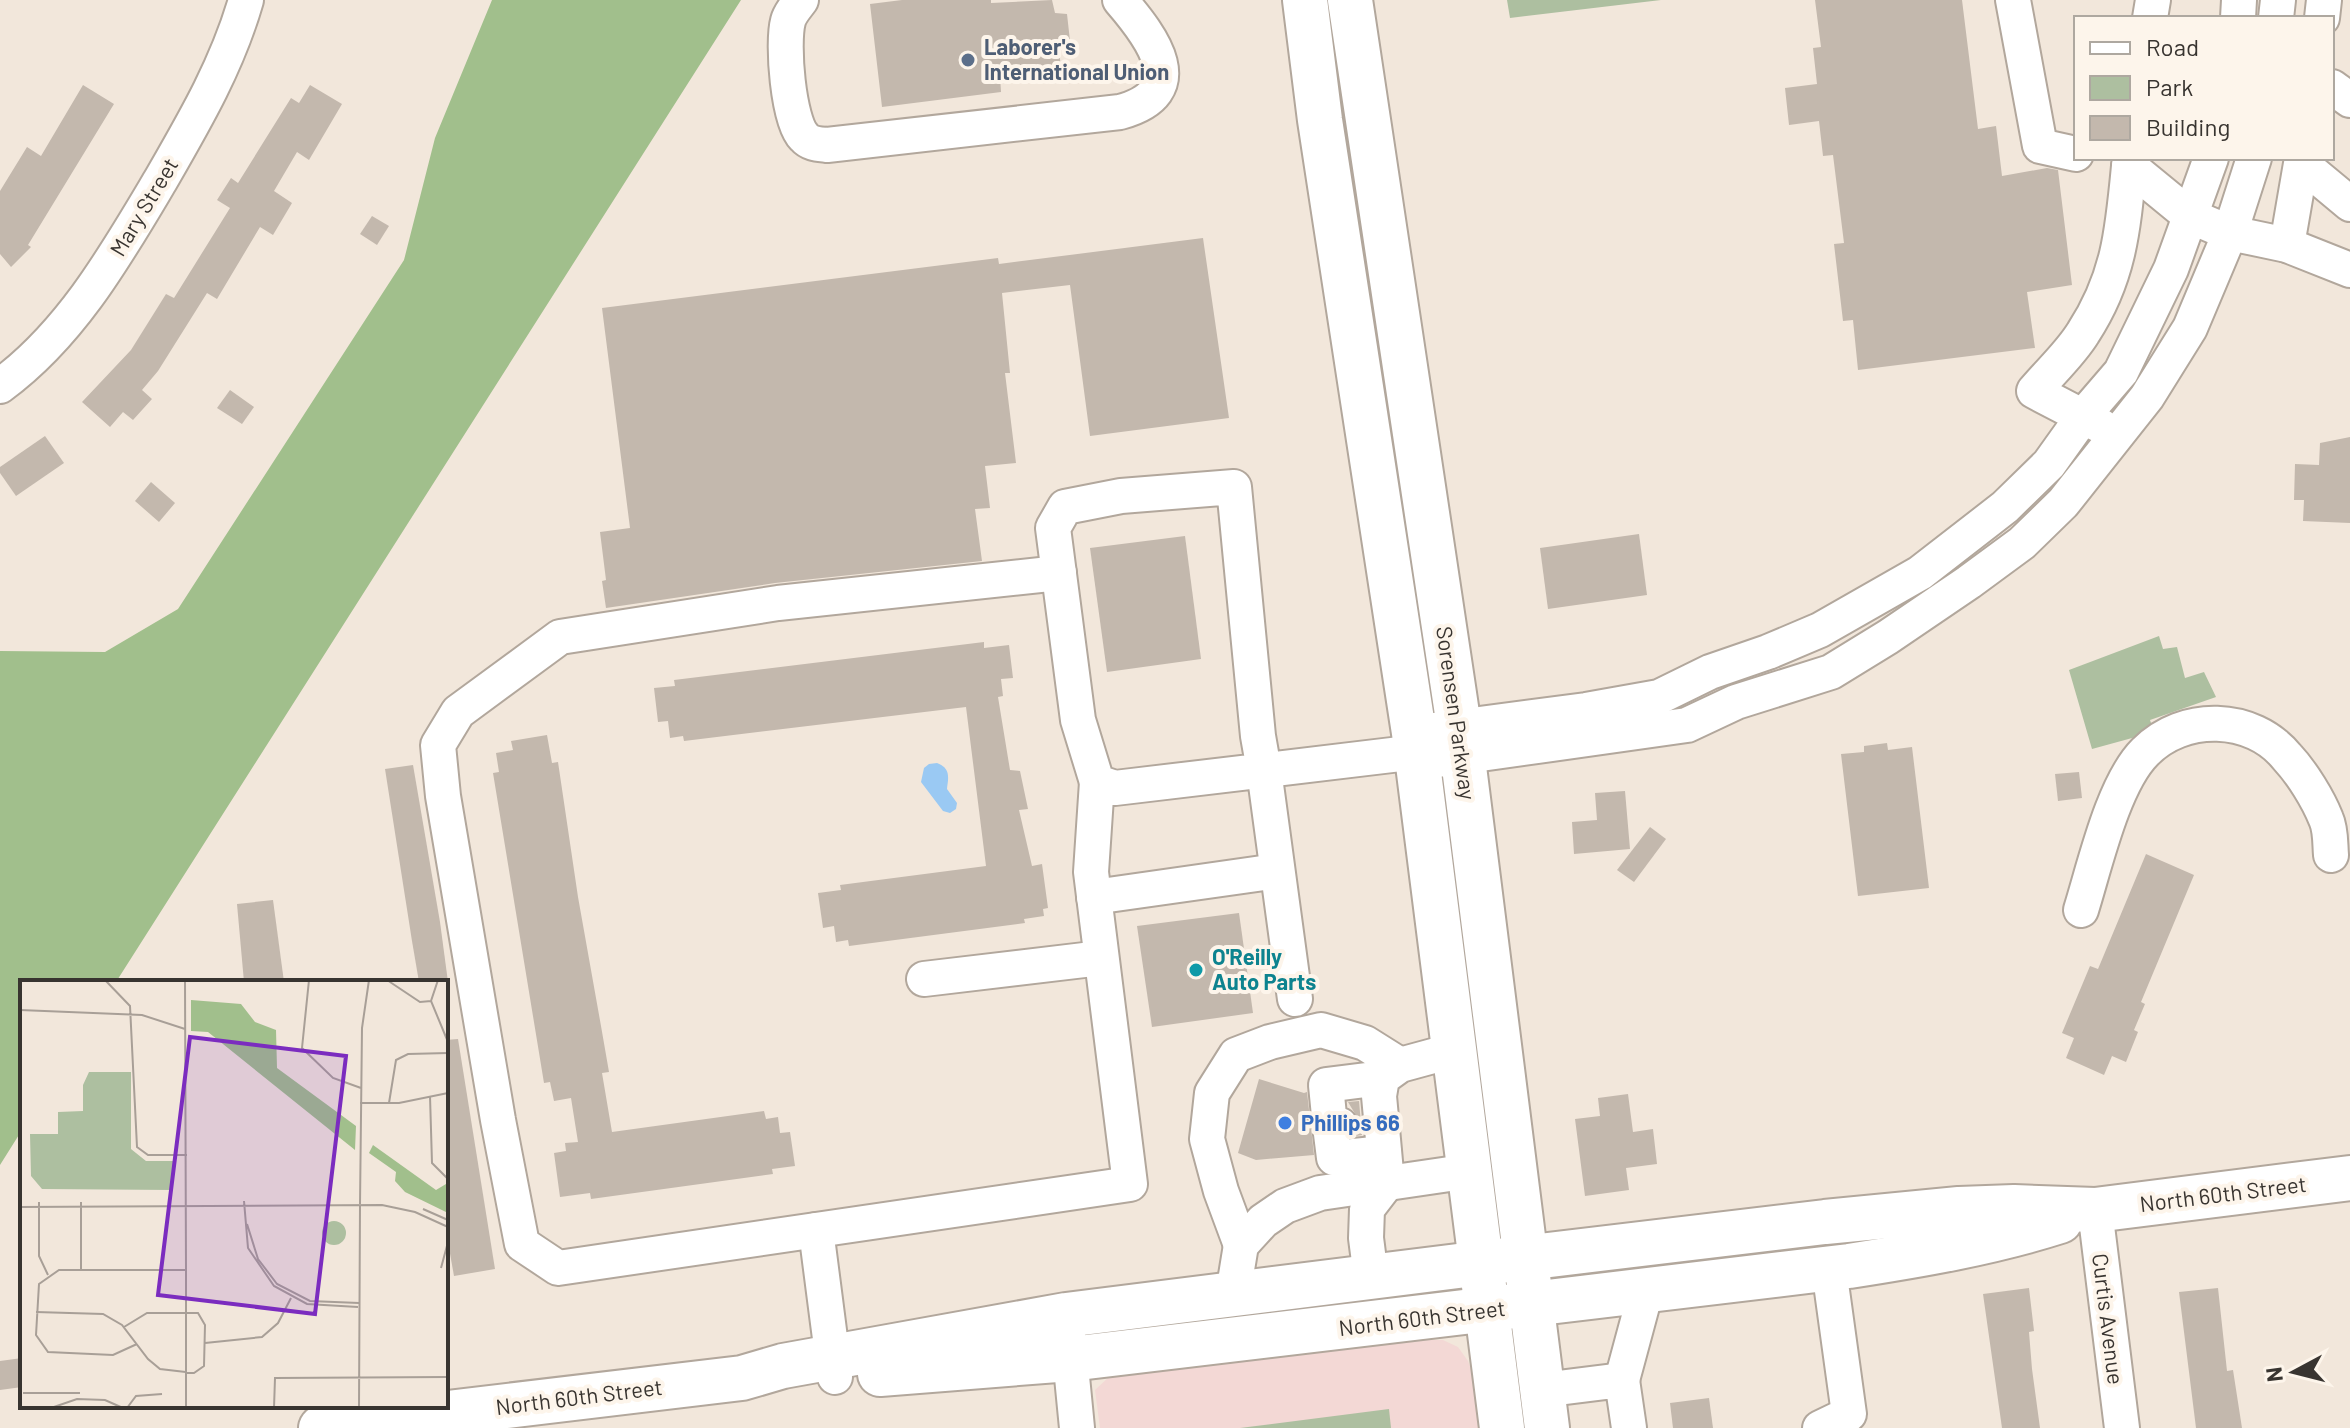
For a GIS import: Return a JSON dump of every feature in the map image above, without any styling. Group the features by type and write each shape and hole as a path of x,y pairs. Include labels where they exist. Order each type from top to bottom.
{"main road":[{"name":"Sorensen Parkway","path":"1305,0 1320,120 1416,749 1502,1428"},
{"name":"Sorensen Parkway","path":"1350,0 1461,742 1544,1409"},
{"name":"North 60th Street","path":"834,1367 1070,1359 1829,1269 1986,1242 2095,1210 2350,1178"},
{"name":"North 60th Street","path":"321,1428 742,1378 785,1381 834,1367 1066,1315 1482,1263 1959,1209 2014,1207 2095,1210"}],"street":[{"name":"Mary Street","path":"0,386 61,329 122,245 210,94 234,39 246,0"},
{"path":"801,0 788,17 784,42 794,119 802,136 812,143 827,145 1104,114 1142,106 1160,82 1161,65 1155,45 1120,0"},
{"path":"2013,0 2040,146 2074,154"},
{"path":"1461,742 1586,710 1659,697 1710,672 1768,652 1846,617 1920,573 2005,507 2049,464 2084,415 2121,372 2171,269 2210,160"},
{"path":"1097,782 1115,788 1461,742 1687,725 1736,702 1831,672 1899,630 2022,543 2063,503 2147,397 2190,328 2230,233 2253,160"},
{"path":"2287,245 2302,161"},
{"path":"2302,161 2350,204"},
{"path":"2116,435 2084,415 2034,391 2082,336 2104,296 2122,240 2130,162"},
{"path":"2130,162 2190,216 2230,233 2287,245 2350,270"},
{"path":"1059,573 778,603 560,637 458,712 438,745 443,796 522,1244 558,1268 1130,1184 1091,872 1097,782 1078,720 1059,573 1053,528 1065,507 1121,496 1234,487 1258,736 1295,999"},
{"path":"2081,910 2115,804 2129,773 2145,752 2165,736 2199,724 2222,723 2241,728 2265,738 2287,755 2327,820 2331,855"},
{"path":"1094,897 1277,871"},
{"path":"924,979 1101,958"},
{"path":"1233,1294 1241,1245 1221,1191 1207,1139 1212,1093 1236,1055 1270,1042 1321,1030 1365,1043 1391,1071"},
{"path":"1455,1050 1391,1071 1326,1085 1365,1138 1470,1171"},
{"path":"1371,1277 1366,1238 1365,1138 1391,1071"},
{"path":"1241,1245 1263,1221 1285,1206 1320,1193 1365,1138"},
{"name":"Curtis Avenue","path":"2095,1210 2122,1428"},
{"path":"816,1230 834,1367"},
{"path":"1820,1428 1849,1414 1829,1269"},
{"path":"1629,1428 1622,1380 1646,1291"},
{"path":"1066,1315 1077,1428"},
{"path":"1544,1409 1622,1380"}],"shaded area":[{"path":"1406,1340 1443,1340 1458,1347 1472,1372 1478,1428 1100,1428 1095,1390 1110,1376"}],"green space":[{"path":"492,0 741,0 117,980 20,980 20,1133 0,1165 0,651 105,652 178,609 404,260 435,138"},
{"path":"1507,0 1661,0 1510,18"},
{"path":"2159,636 2163,649 2177,647 2185,678 2204,672 2216,697 2150,720 2154,732 2092,749 2069,670"},
{"path":"1389,1409 1391,1428 1240,1428"}],"water":[{"path":"937,763 946,770 947,789 957,803 956,809 950,813 943,811 921,782 924,768"}],"building":[{"name":"Laborer's International Union","path":"902,0 991,0 991,3 1052,0 1055,13 1067,14 1071,50 1059,49 1061,69 1000,76 1001,92 882,107 870,4"},
{"path":"1815,0 1962,0 1978,129 1996,126 2002,176 2047,168 2058,170 2072,285 2027,292 2035,348 1858,370 1853,320 1843,321 1834,244 1844,243 1833,155 1823,156 1819,121 1789,125 1785,88 1817,84 1813,48 1821,47"},
{"path":"83,85 114,104 28,245 31,247 11,267 0,254 0,191 27,147 41,156"},
{"path":"310,85 342,104 309,160 297,152 274,191 292,203 273,235 260,227 217,299 207,293 158,371 142,390 152,399 133,420 123,412 110,427 82,402 131,350 166,294 174,298 230,208 217,200 231,178 238,183 291,98 299,103"},
{"path":"372,216 389,226 377,245 360,234"},
{"path":"1203,238 1229,418 1090,436 1070,285 1002,293 1010,373 1005,373 1016,463 985,466 990,508 975,509 982,561 775,583 606,608 600,532 630,528 602,308 998,258 999,264"},
{"path":"230,390 254,407 242,424 217,408"},
{"path":"45,436 64,463 16,496 0,473 0,467"},
{"path":"2350,437 2350,523 2303,521 2304,500 2294,500 2295,464 2319,465 2320,443"},
{"path":"151,482 175,503 159,522 135,501"},
{"path":"1639,534 1647,595 1548,609 1540,548"},
{"path":"1185,536 1201,659 1107,672 1090,548"},
{"path":"984,642 984,648 1009,645 1013,678 1001,679 1003,696 998,697 1010,770 1020,771 1028,809 1019,810 1032,866 1042,864 1048,908 1043,909 1044,916 1024,919 1025,923 849,946 848,940 836,942 834,926 823,928 818,893 841,890 840,885 986,866 966,707 684,741 683,736 670,738 668,721 658,722 654,688 675,686 674,680"},
{"path":"547,735 552,763 558,762 609,1072 602,1073 612,1132 764,1111 766,1119 778,1117 780,1133 790,1132 795,1166 772,1169 773,1174 591,1199 590,1193 560,1197 554,1153 566,1151 565,1143 578,1142 571,1098 554,1101 550,1082 544,1083 493,773 499,772 496,753 513,750 511,741"},
{"path":"1887,743 1888,750 1912,747 1929,888 1858,896 1841,754 1864,752 1864,746"},
{"path":"413,765 448,980 419,980 385,769"},
{"path":"2079,772 2082,798 2058,801 2055,774"},
{"path":"1625,791 1630,849 1574,854 1572,822 1597,820 1595,793"},
{"path":"1650,827 1666,839 1634,882 1617,870"},
{"path":"2146,854 2194,875 2141,1002 2145,1004 2134,1030 2138,1032 2126,1062 2112,1056 2104,1075 2066,1058 2074,1038 2062,1033 2090,966 2098,969"},
{"path":"273,900 284,980 244,980 237,904"},
{"name":"O'Reilly Auto Parts","path":"1239,913 1253,1013 1152,1027 1137,926"},
{"path":"458,1039 495,1269 454,1276 448,1242 448,1040"},
{"name":"Phillips 66","path":"1259,1079 1307,1092 1314,1155 1256,1160 1238,1153"},
{"path":"1628,1094 1633,1132 1653,1129 1657,1164 1626,1168 1629,1190 1585,1196 1575,1119 1600,1116 1598,1098"},
{"path":"1359,1101 1362,1135 1356,1136 1360,1122 1348,1102"},
{"path":"2029,1288 2034,1331 2029,1332 2040,1428 2002,1428 1983,1294"},
{"path":"2218,1288 2227,1371 2233,1370 2242,1428 2196,1428 2179,1292"},
{"path":"20,1358 20,1387 0,1390 0,1361"},
{"path":"1709,1398 1713,1428 1673,1428 1670,1403"}],"place":[{"name":"Laborer's International Union","path":"968,60"},
{"name":"O'Reilly Auto Parts","path":"1196,970"},
{"name":"Phillips 66","path":"1285,1123"}]}
